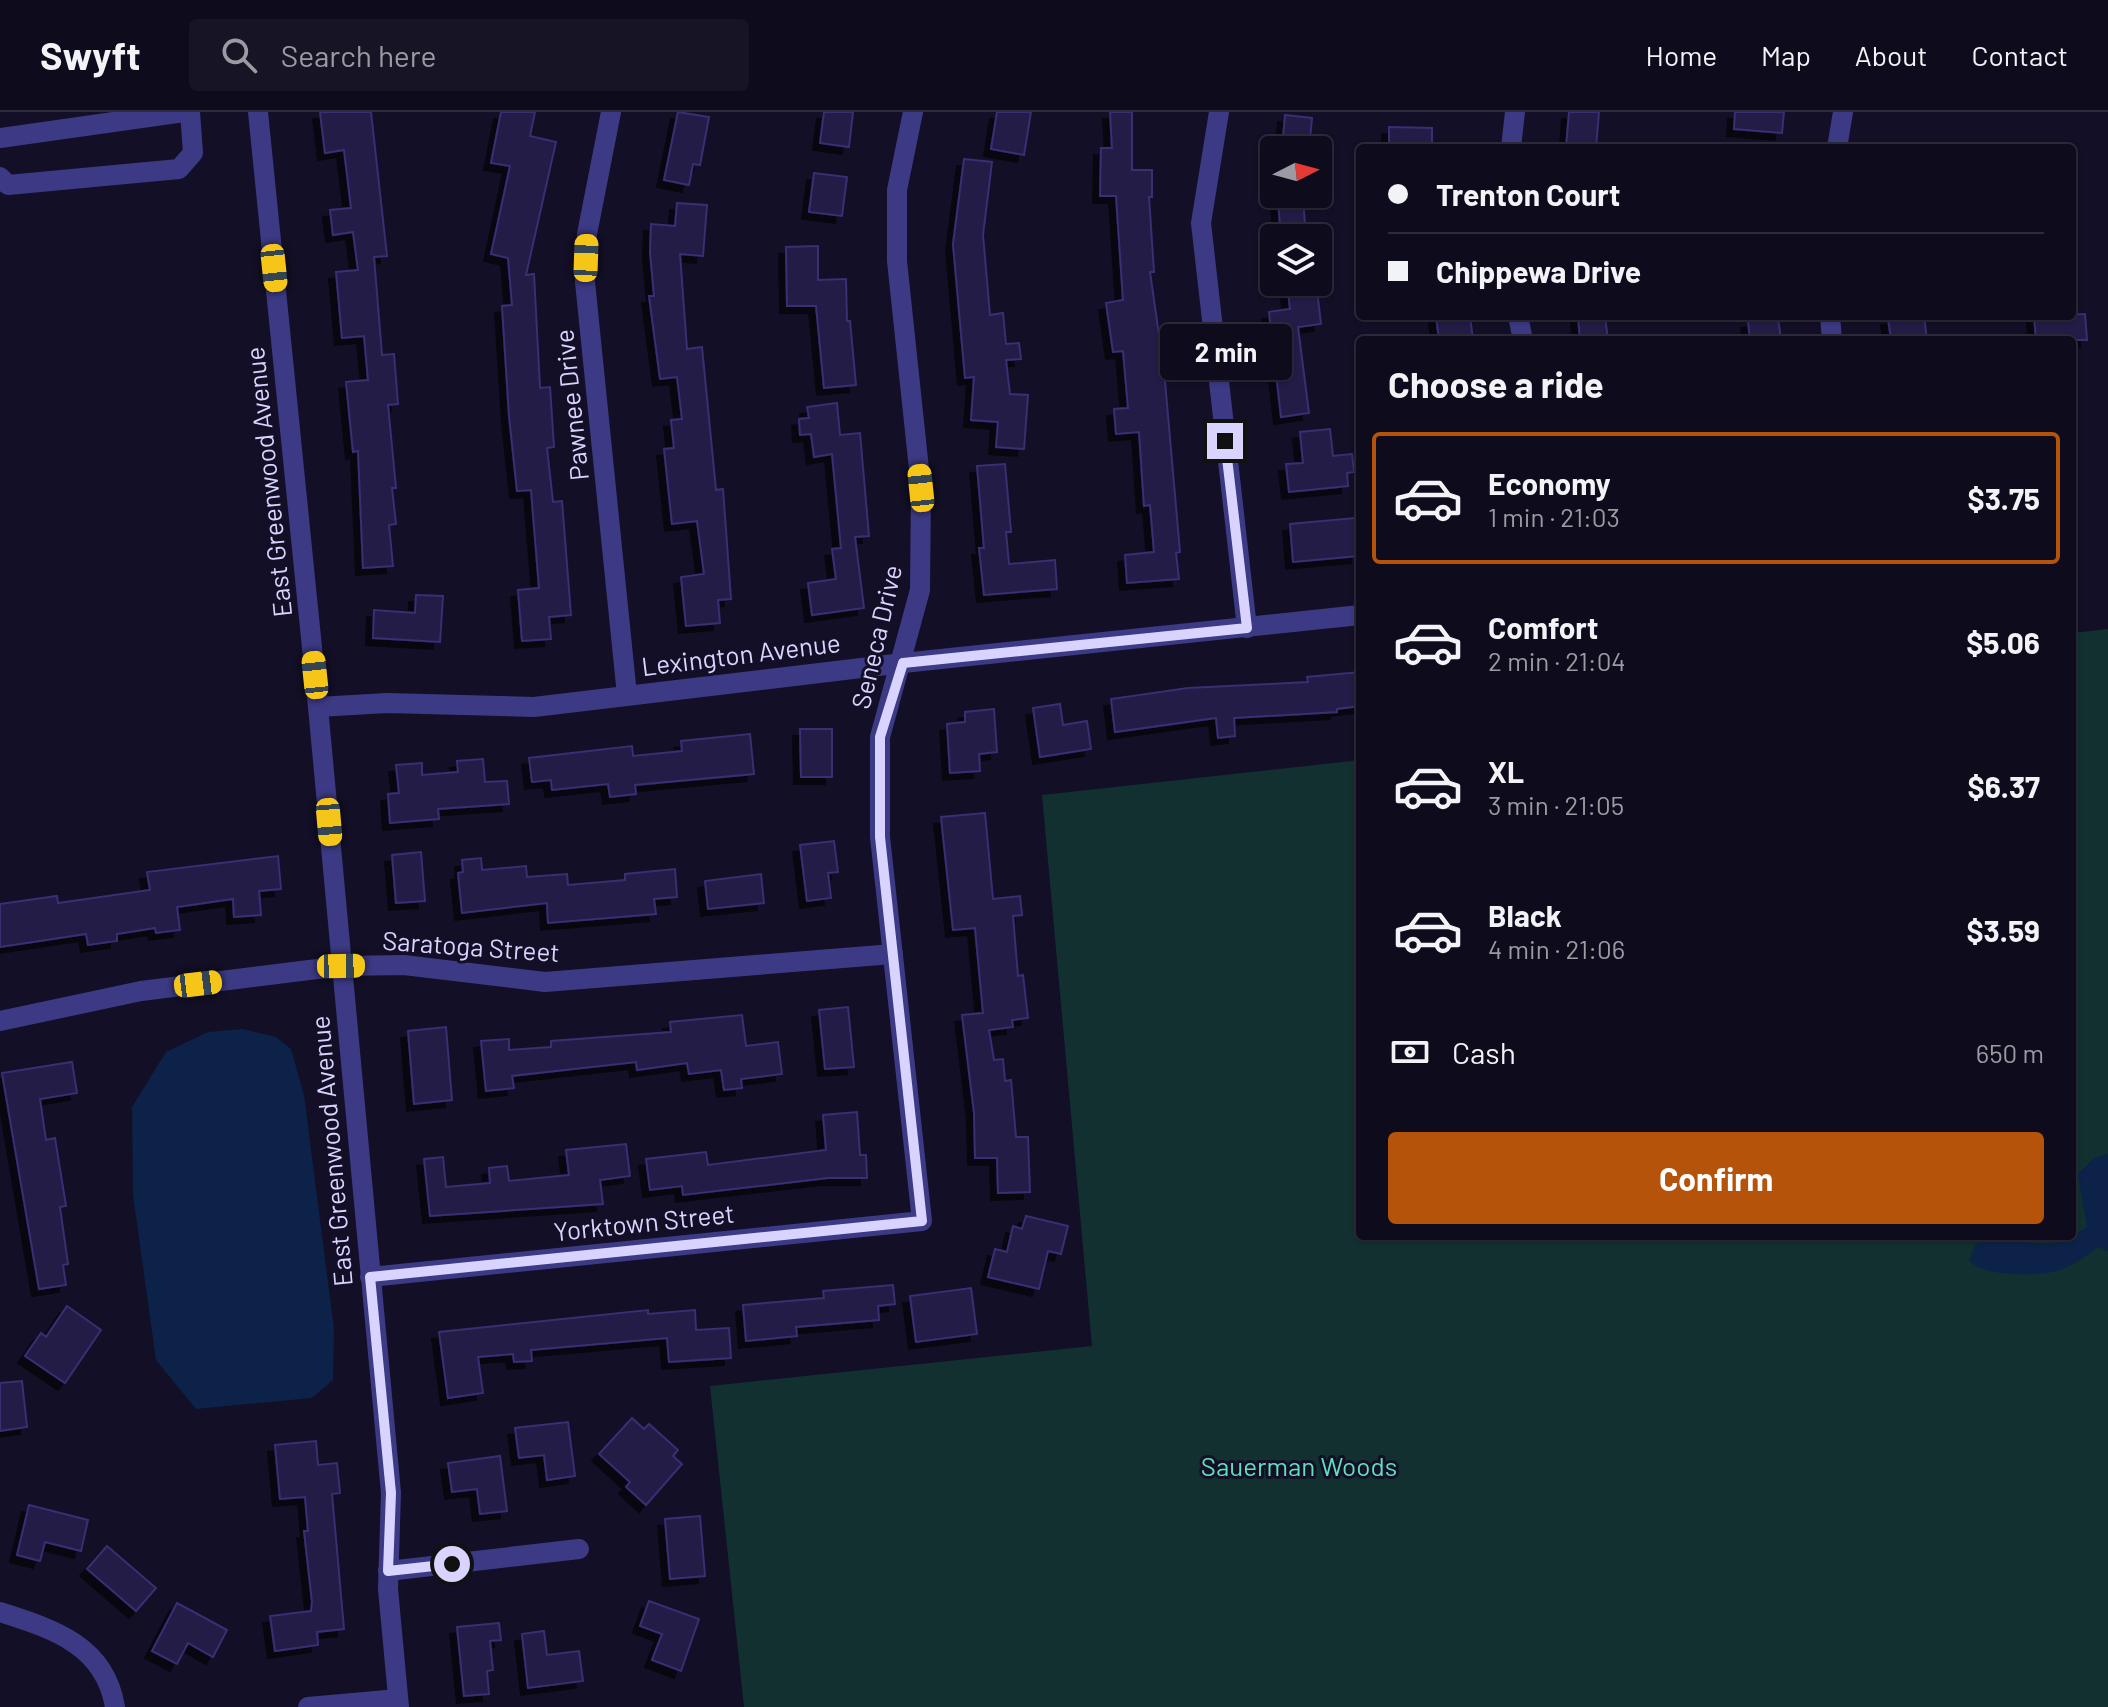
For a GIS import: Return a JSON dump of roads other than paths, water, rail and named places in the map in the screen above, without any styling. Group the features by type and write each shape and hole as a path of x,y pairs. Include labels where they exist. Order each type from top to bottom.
{"street":[{"path":"0,138 187,112 193,153 179,169 8,185 0,177"},
{"name":"East Greenwood Avenue","path":"258,112 318,707 391,1493 388,1571 398,1703"},
{"name":"Pawnee Drive","path":"611,112 587,234 585,282 627,695"},
{"name":"Seneca Drive","path":"913,112 897,190 897,261 921,488 920,590 903,663 880,737 880,837 922,1221"},
{"path":"1219,112 1201,223 1247,628"},
{"path":"1511,144 1515,112"},
{"path":"1838,144 1843,112"},
{"name":"Lexington Avenue","path":"318,707 387,703 534,707 903,663 1356,615"},
{"name":"Saratoga Street","path":"0,1021 141,991 341,966 404,965 545,982 893,954"},
{"name":"Yorktown Street","path":"370,1277 922,1221"},
{"path":"388,1571 579,1549"},
{"path":"0,1612 54,1629 97,1660 113,1692 115,1707"},
{"path":"308,1707 398,1703"}],"water":[{"path":"243,1029 276,1037 291,1049 304,1095 334,1329 333,1380 312,1398 196,1409 156,1360 133,1195 132,1107 166,1052 208,1032"},
{"path":"2108,1154 2108,1251 2098,1247 2065,1268 2039,1274 1985,1270 1969,1260 1976,1244 1984,1240 2041,1244 2076,1240 2076,1234 2087,1227 2078,1174 2094,1158"}],"park label":[{"name":"Sauerman Woods","path":"1299,1467"}]}
